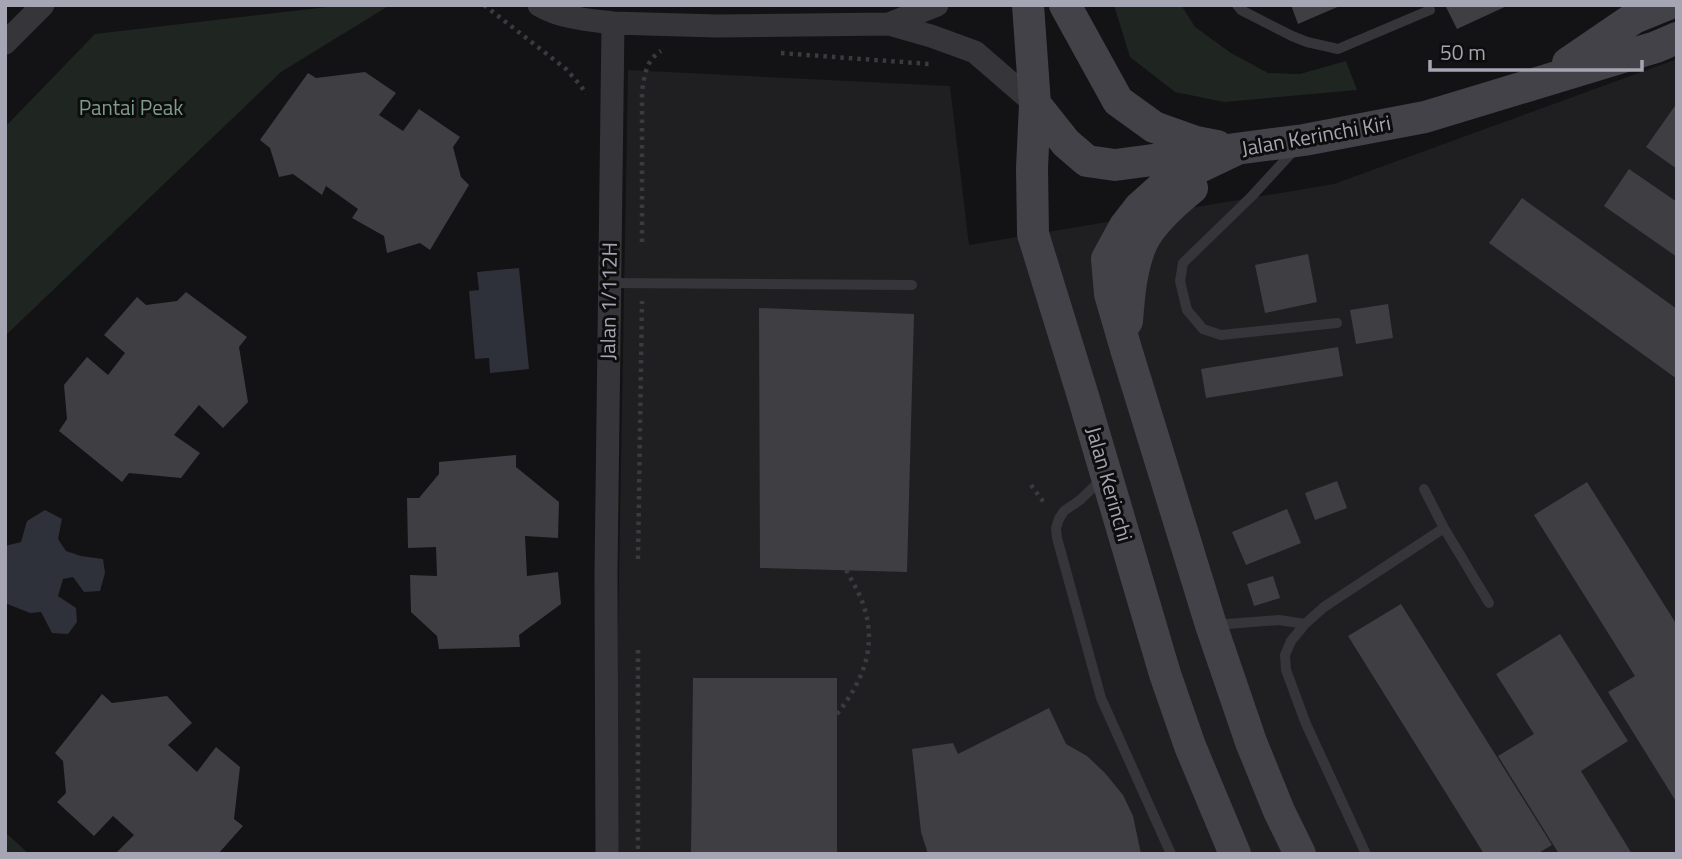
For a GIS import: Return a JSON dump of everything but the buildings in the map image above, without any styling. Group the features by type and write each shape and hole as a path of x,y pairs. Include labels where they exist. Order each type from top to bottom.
{"main road":[{"name":"Jalan Kerinchi","path":"1028,5 1035,104 1033,234 1165,674 1233,853"},
{"path":"1065,5 1118,101 1154,127 1196,142 1235,150"},
{"name":"Jalan Kerinchi Kiri","path":"1541,81 1631,12 1666,5"},
{"name":"Jalan Kerinchi Kiri","path":"1035,104 1077,152 1115,165 1304,140 1424,117 1656,47 1677,38"},
{"path":"1235,150 1169,207 1144,239 1129,285 1126,349 1211,625 1251,742 1300,854"}],"street":[{"path":"5,43 43,5"},
{"path":"539,5 585,20 613,23 716,26 889,24 975,52 1035,104"},
{"path":"889,24 937,5"},
{"name":"Jalan 1/112H","path":"607,854 606,574 613,23"}],"lane":[{"path":"1237,5 1241,10 1292,36 1338,48 1430,10"},
{"path":"1304,140 1184,263 1180,281 1187,310 1203,329 1222,335 1337,323"},
{"path":"609,283 912,285"},
{"path":"1106,475 1064,511 1056,528 1057,538 1101,698 1171,854"},
{"path":"1424,489 1489,603"},
{"path":"1366,854 1306,724 1284,662 1287,648 1305,624 1324,607 1444,528"},
{"path":"1211,625 1279,620 1305,624"}],"path":[{"path":"642,242 642,91 646,66 657,52 667,49"},
{"path":"779,53 937,65"},
{"path":"638,559 642,298"},
{"path":"1031,485 1046,505"},
{"path":"837,714 862,674 869,651 869,624 863,603 846,570"},
{"path":"638,650 638,854"}],"shaded area":[{"path":"1677,59 1677,854 614,854 628,70 950,86 969,245 1334,184"},
{"path":"519,268 529,369 490,373 489,358 475,359 469,291 479,290 477,272"},
{"path":"45,510 62,519 58,539 66,551 103,559 105,573 100,591 84,592 73,577 63,579 58,596 76,608 77,622 68,634 52,633 41,612 30,613 5,603 5,546 21,542 27,521"}],"green space":[{"name":"Pantai Peak","path":"345,5 390,5 281,72 5,336 5,127 95,34"},
{"path":"1114,5 1181,5 1195,27 1231,53 1268,73 1300,74 1346,61 1357,90 1224,102 1175,92 1130,57"},
{"path":"5,832 29,854 5,854"}]}
